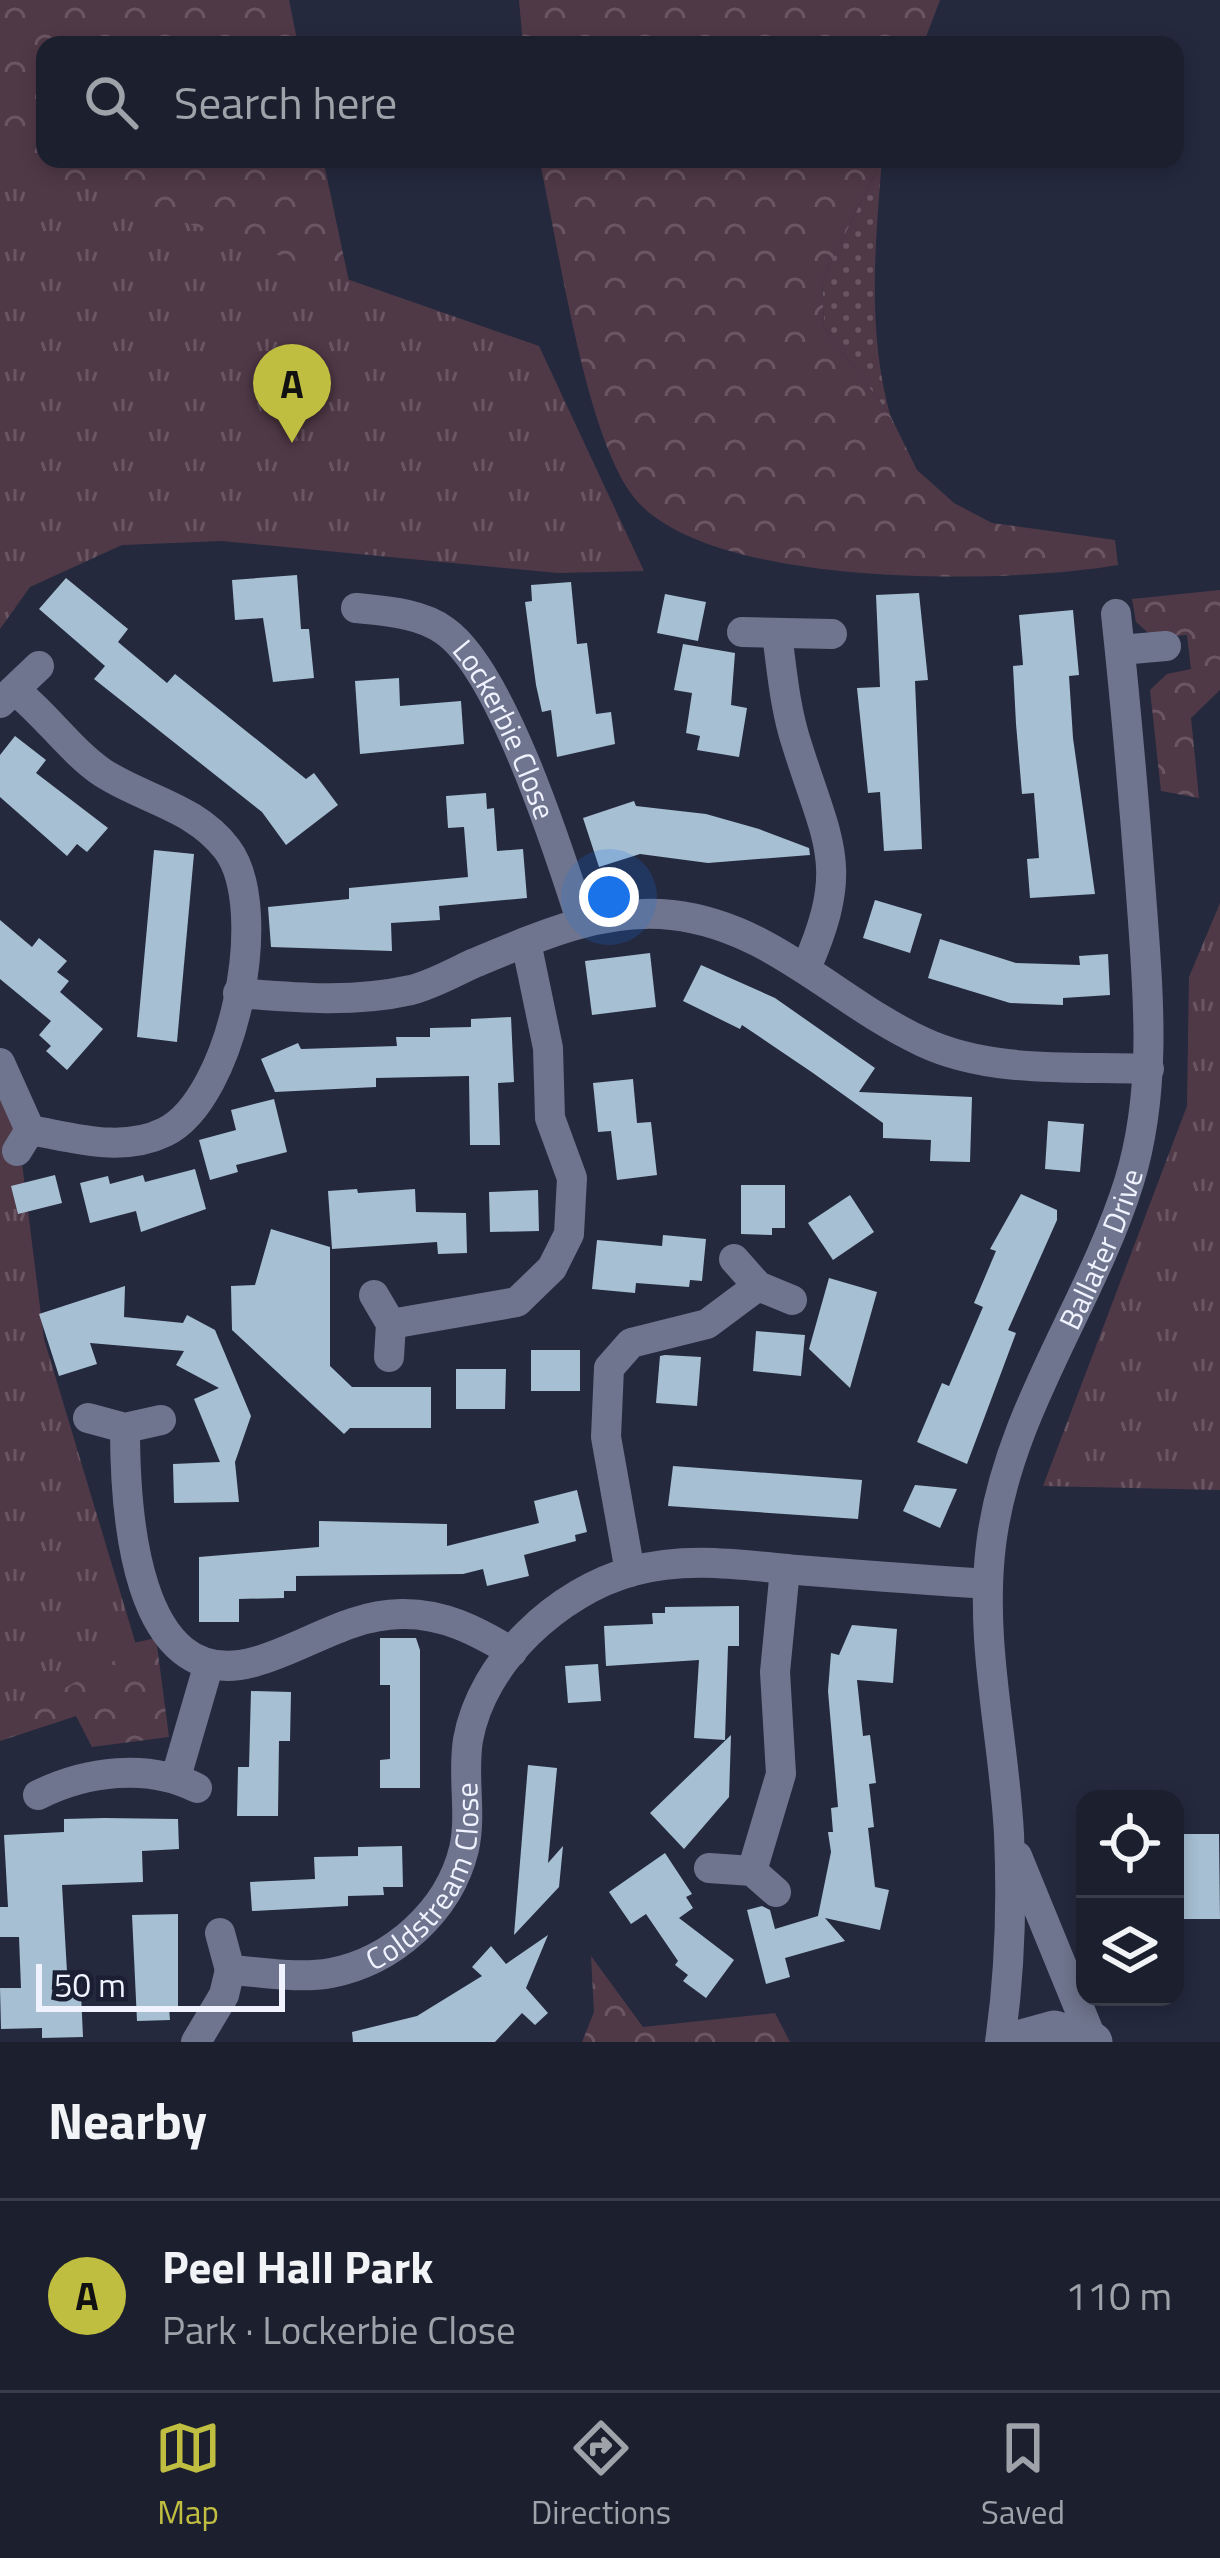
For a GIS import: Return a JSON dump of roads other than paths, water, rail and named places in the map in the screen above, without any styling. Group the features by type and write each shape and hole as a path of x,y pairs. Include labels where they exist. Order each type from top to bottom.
{"street":[{"name":"Lockerbie Close","path":"356,608 398,612 444,629 473,658 548,819 582,923"},
{"name":"Ballater Drive","path":"1000,2042 1010,1947 1009,1833 988,1584 1011,1453 1113,1227 1140,1136 1149,1069 1116,614"},
{"path":"742,632 832,634"},
{"path":"777,634 784,694 824,813 834,883 823,930 806,968"},
{"path":"1120,650 1166,646"},
{"path":"0,1063 24,1141 140,1142 179,1125 208,1092 220,1068 238,993 245,893 228,850 188,814 101,771 8,697 39,666"},
{"path":"238,993 333,1000 415,989 582,923 643,913 711,921 745,932 946,1052 1012,1063 1149,1069"},
{"path":"391,1324 517,1302 552,1268 569,1234 572,1178 550,1118 548,1048 526,942"},
{"path":"734,1259 758,1286 792,1300"},
{"path":"630,1572 606,1437 609,1368 631,1343 707,1324 758,1286"},
{"path":"374,1295 391,1324 389,1357"},
{"path":"88,1418 125,1428 160,1420"},
{"path":"125,1428 125,1502 144,1583 173,1641 188,1658 208,1667 257,1661 352,1621 404,1613 453,1621 512,1652"},
{"name":"Coldstream Close","path":"230,1970 329,1973 380,1955 427,1920 456,1874 465,1847 466,1767 475,1714 512,1652 580,1593 630,1572 686,1563 988,1584"},
{"path":"752,1871 781,1774 775,1672 785,1569"},
{"path":"38,1795 91,1774 187,1782 208,1667"},
{"name":"Ballater Drive","path":"1009,1833 1093,2042"},
{"path":"709,1868 752,1871 776,1892"},
{"path":"196,2042 224,1995 230,1970 220,1933"},
{"path":"1011,2042 1054,2030 1093,2042"}],"place":[{"name":"Peel Hall Park","path":"292,443"}]}
